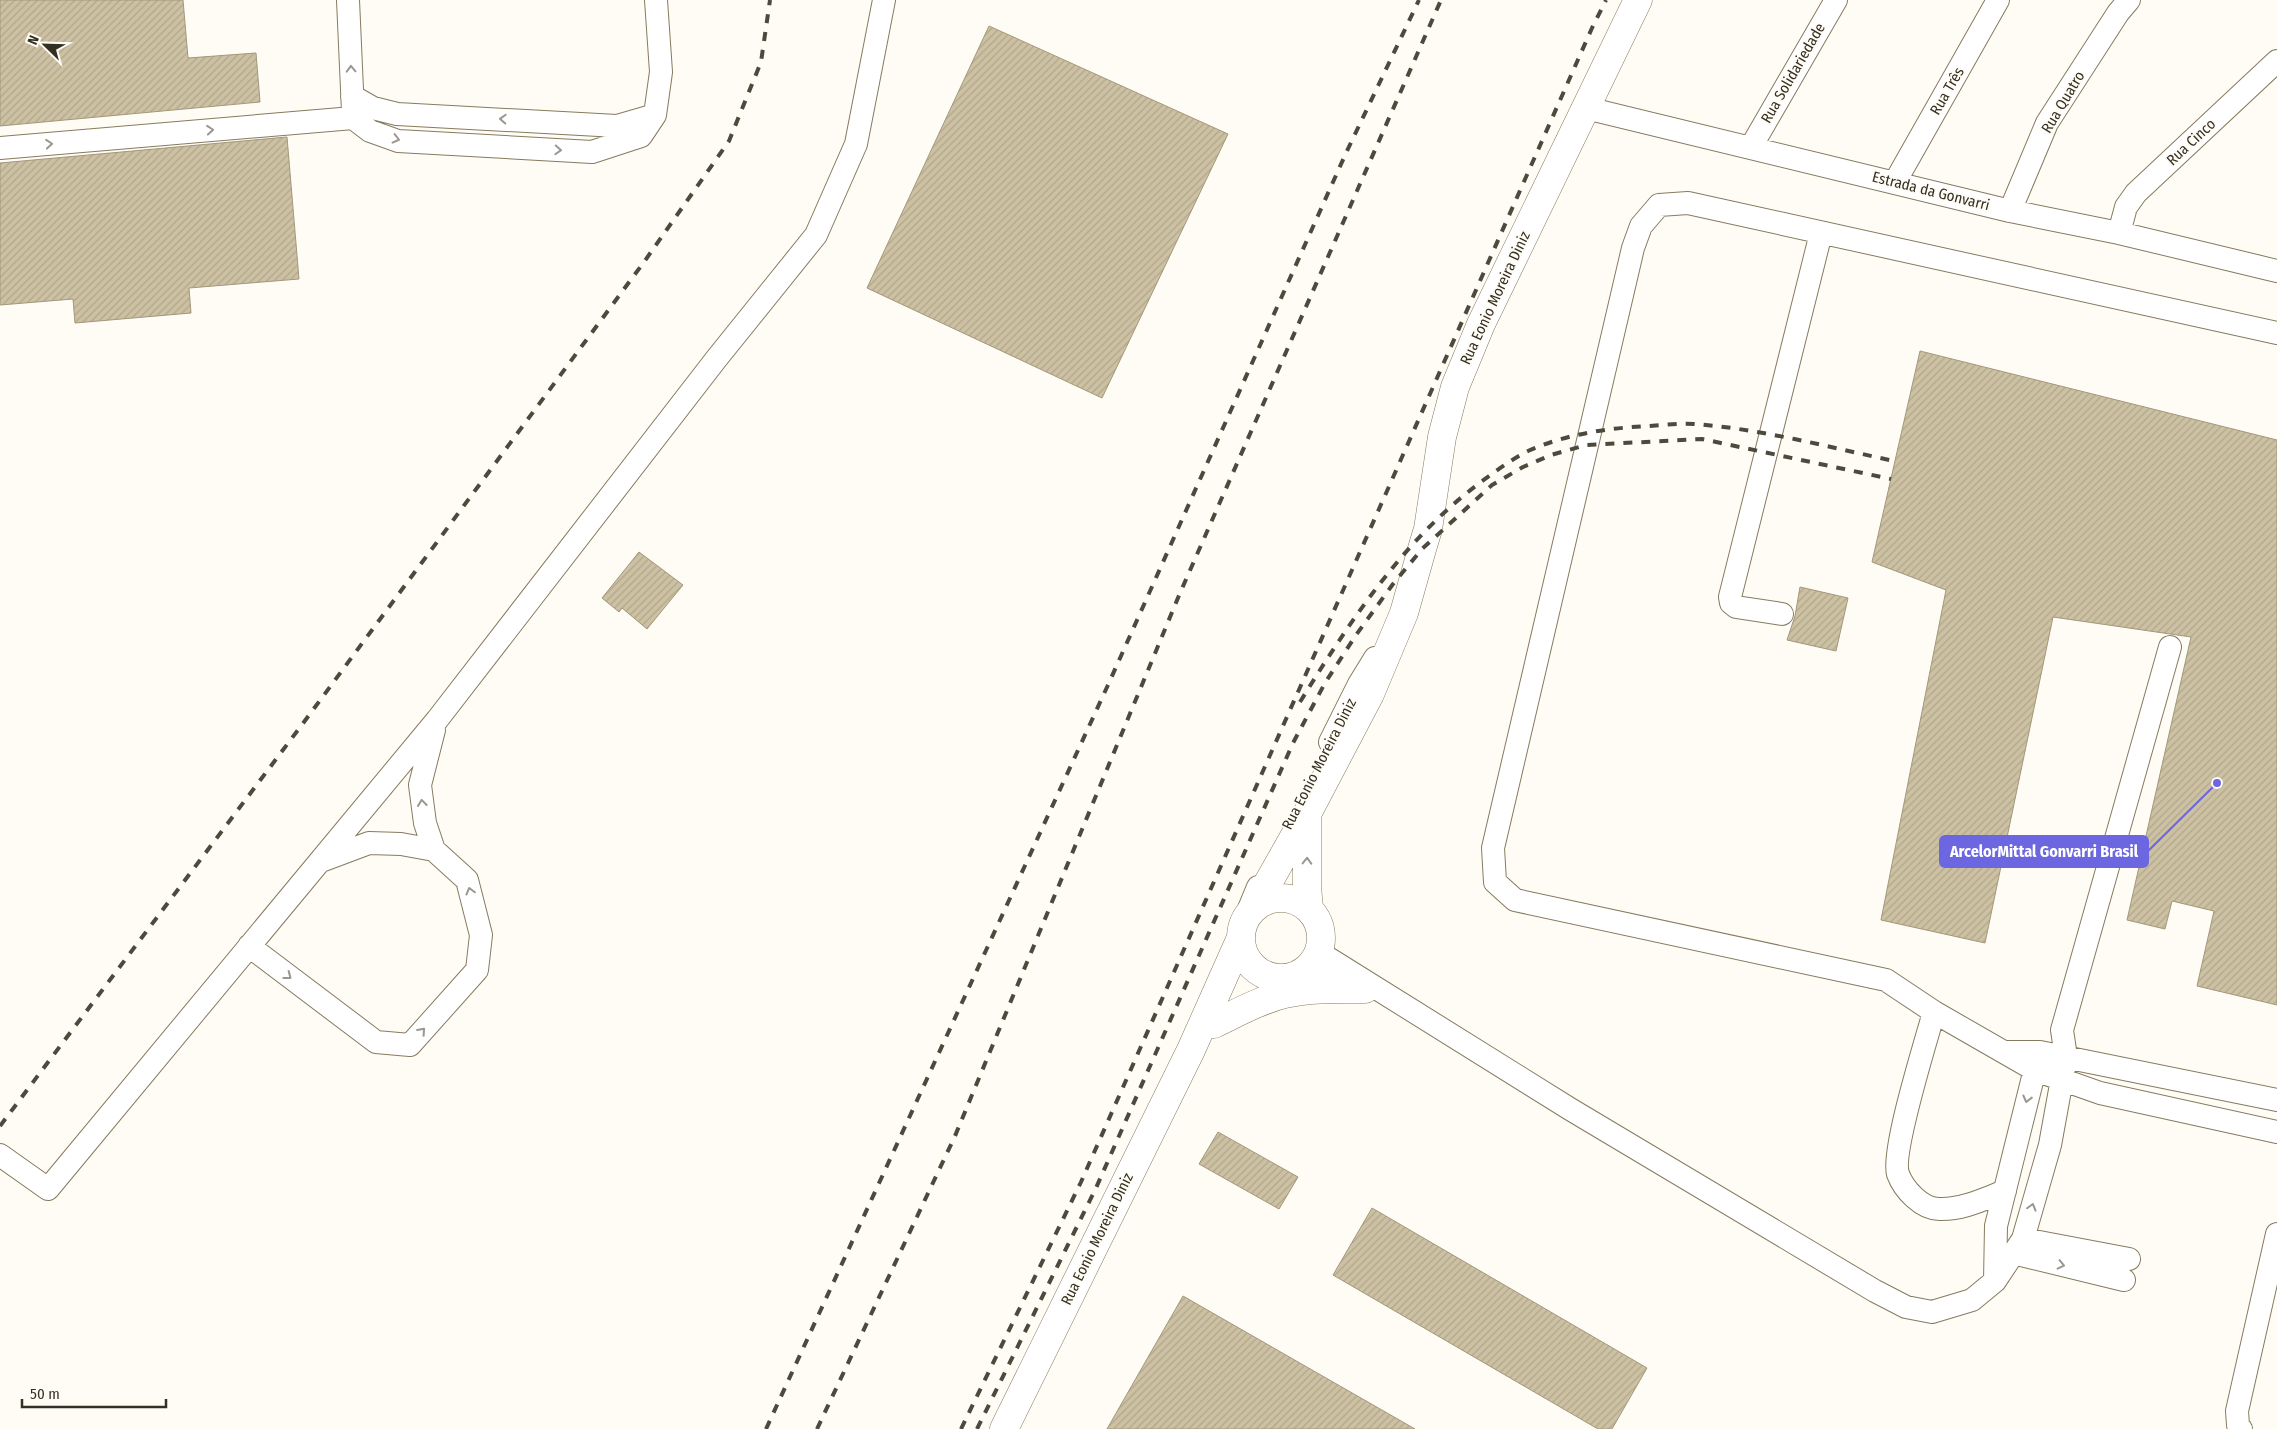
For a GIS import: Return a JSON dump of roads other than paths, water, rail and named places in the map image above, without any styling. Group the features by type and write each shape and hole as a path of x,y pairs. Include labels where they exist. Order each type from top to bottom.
{"main road":[{"name":"Rua Eonio Moreira Diniz","path":"1004,1429 1191,1050 1246,922 1307,814 1370,694 1404,613 1428,529 1442,436 1455,387 1481,324 1638,0"},
{"name":"Rua Eonio Moreira Diniz","path":"1307,814 1307,886 1310,909"},
{"path":"1273,898 1292,899 1310,909 1318,922 1322,938 1314,961 1295,976 1278,979 1260,973 1246,959 1246,922 1273,898"},
{"name":"Rua Eonio Moreira Diniz","path":"1191,1050 1214,1024 1222,1010 1234,998 1262,983 1278,979"},
{"path":"1214,1024 1284,994 1307,990 1365,989"}],"street":[{"path":"348,0 353,107 370,131 398,141 592,152 641,136 655,115 661,72 656,0"},
{"path":"0,1155 48,1188 437,720 717,358 816,235 856,144 884,0"},
{"name":"Rua Solidariedade","path":"1751,147 1836,0"},
{"name":"Rua Três","path":"1895,182 1998,0"},
{"name":"Rua Quatro","path":"2010,211 2047,123 2118,13 2129,0"},
{"name":"Rua Cinco","path":"2119,233 2126,208 2136,193 2277,61"},
{"path":"0,148 353,107"},
{"name":"Estrada da Gonvarri","path":"1586,108 2010,211 2119,233 2277,271"},
{"path":"2277,334 1688,204 1659,205 1641,226 1633,248 1493,848 1495,882 1515,900 1886,980 1934,1012 2005,1052 2037,1061 2061,1079 2100,1093 2277,1132"},
{"path":"1782,614 1736,607 1730,603 1730,597 1821,233"},
{"name":"Rua Eonio Moreira Diniz","path":"1246,922 1269,863 1359,684 1404,613"},
{"path":"1995,1280 1996,1226 2037,1061 2062,1030 2170,647"},
{"path":"250,946 376,1042 410,1045 477,970 481,935 467,880 434,850 424,823 420,785 437,720"},
{"path":"320,861 369,843 401,844 434,850"},
{"path":"1314,961 1401,1004 1570,1109 1874,1291 1906,1307 1932,1312 1972,1300 1995,1280 2018,1246 2050,1145 2066,1057 2062,1030"},
{"path":"1314,961 1365,989 1401,1004"},
{"path":"1934,1012 1898,1147 1898,1173 1912,1197 1938,1210 1964,1207 2005,1191"},
{"path":"2037,1061 2066,1057 2277,1100"},
{"path":"2241,1429 2238,1425 2238,1411 2277,1234"},
{"path":"2018,1246 2127,1269"}],"railway":[{"path":"0,1126 304,722 644,262 729,141 761,62 770,0"},
{"path":"766,1429 1108,685 1346,153 1419,0"},
{"path":"817,1429 955,1136 1180,593 1441,0"},
{"path":"961,1429 1081,1182 1606,0"},
{"path":"1300,702 1339,641 1380,583 1427,529 1453,504 1481,482 1510,461 1542,445 1572,436 1603,430 1689,424 1719,426 1770,434 1894,461"},
{"path":"977,1429 1096,1188 1293,743 1325,683 1356,635 1393,584 1422,549 1492,485 1523,467 1551,455 1586,445 1702,439 1891,479"}],"place":[{"name":"ArcelorMittal Gonvarri Brasil","path":"2217,783"}]}
